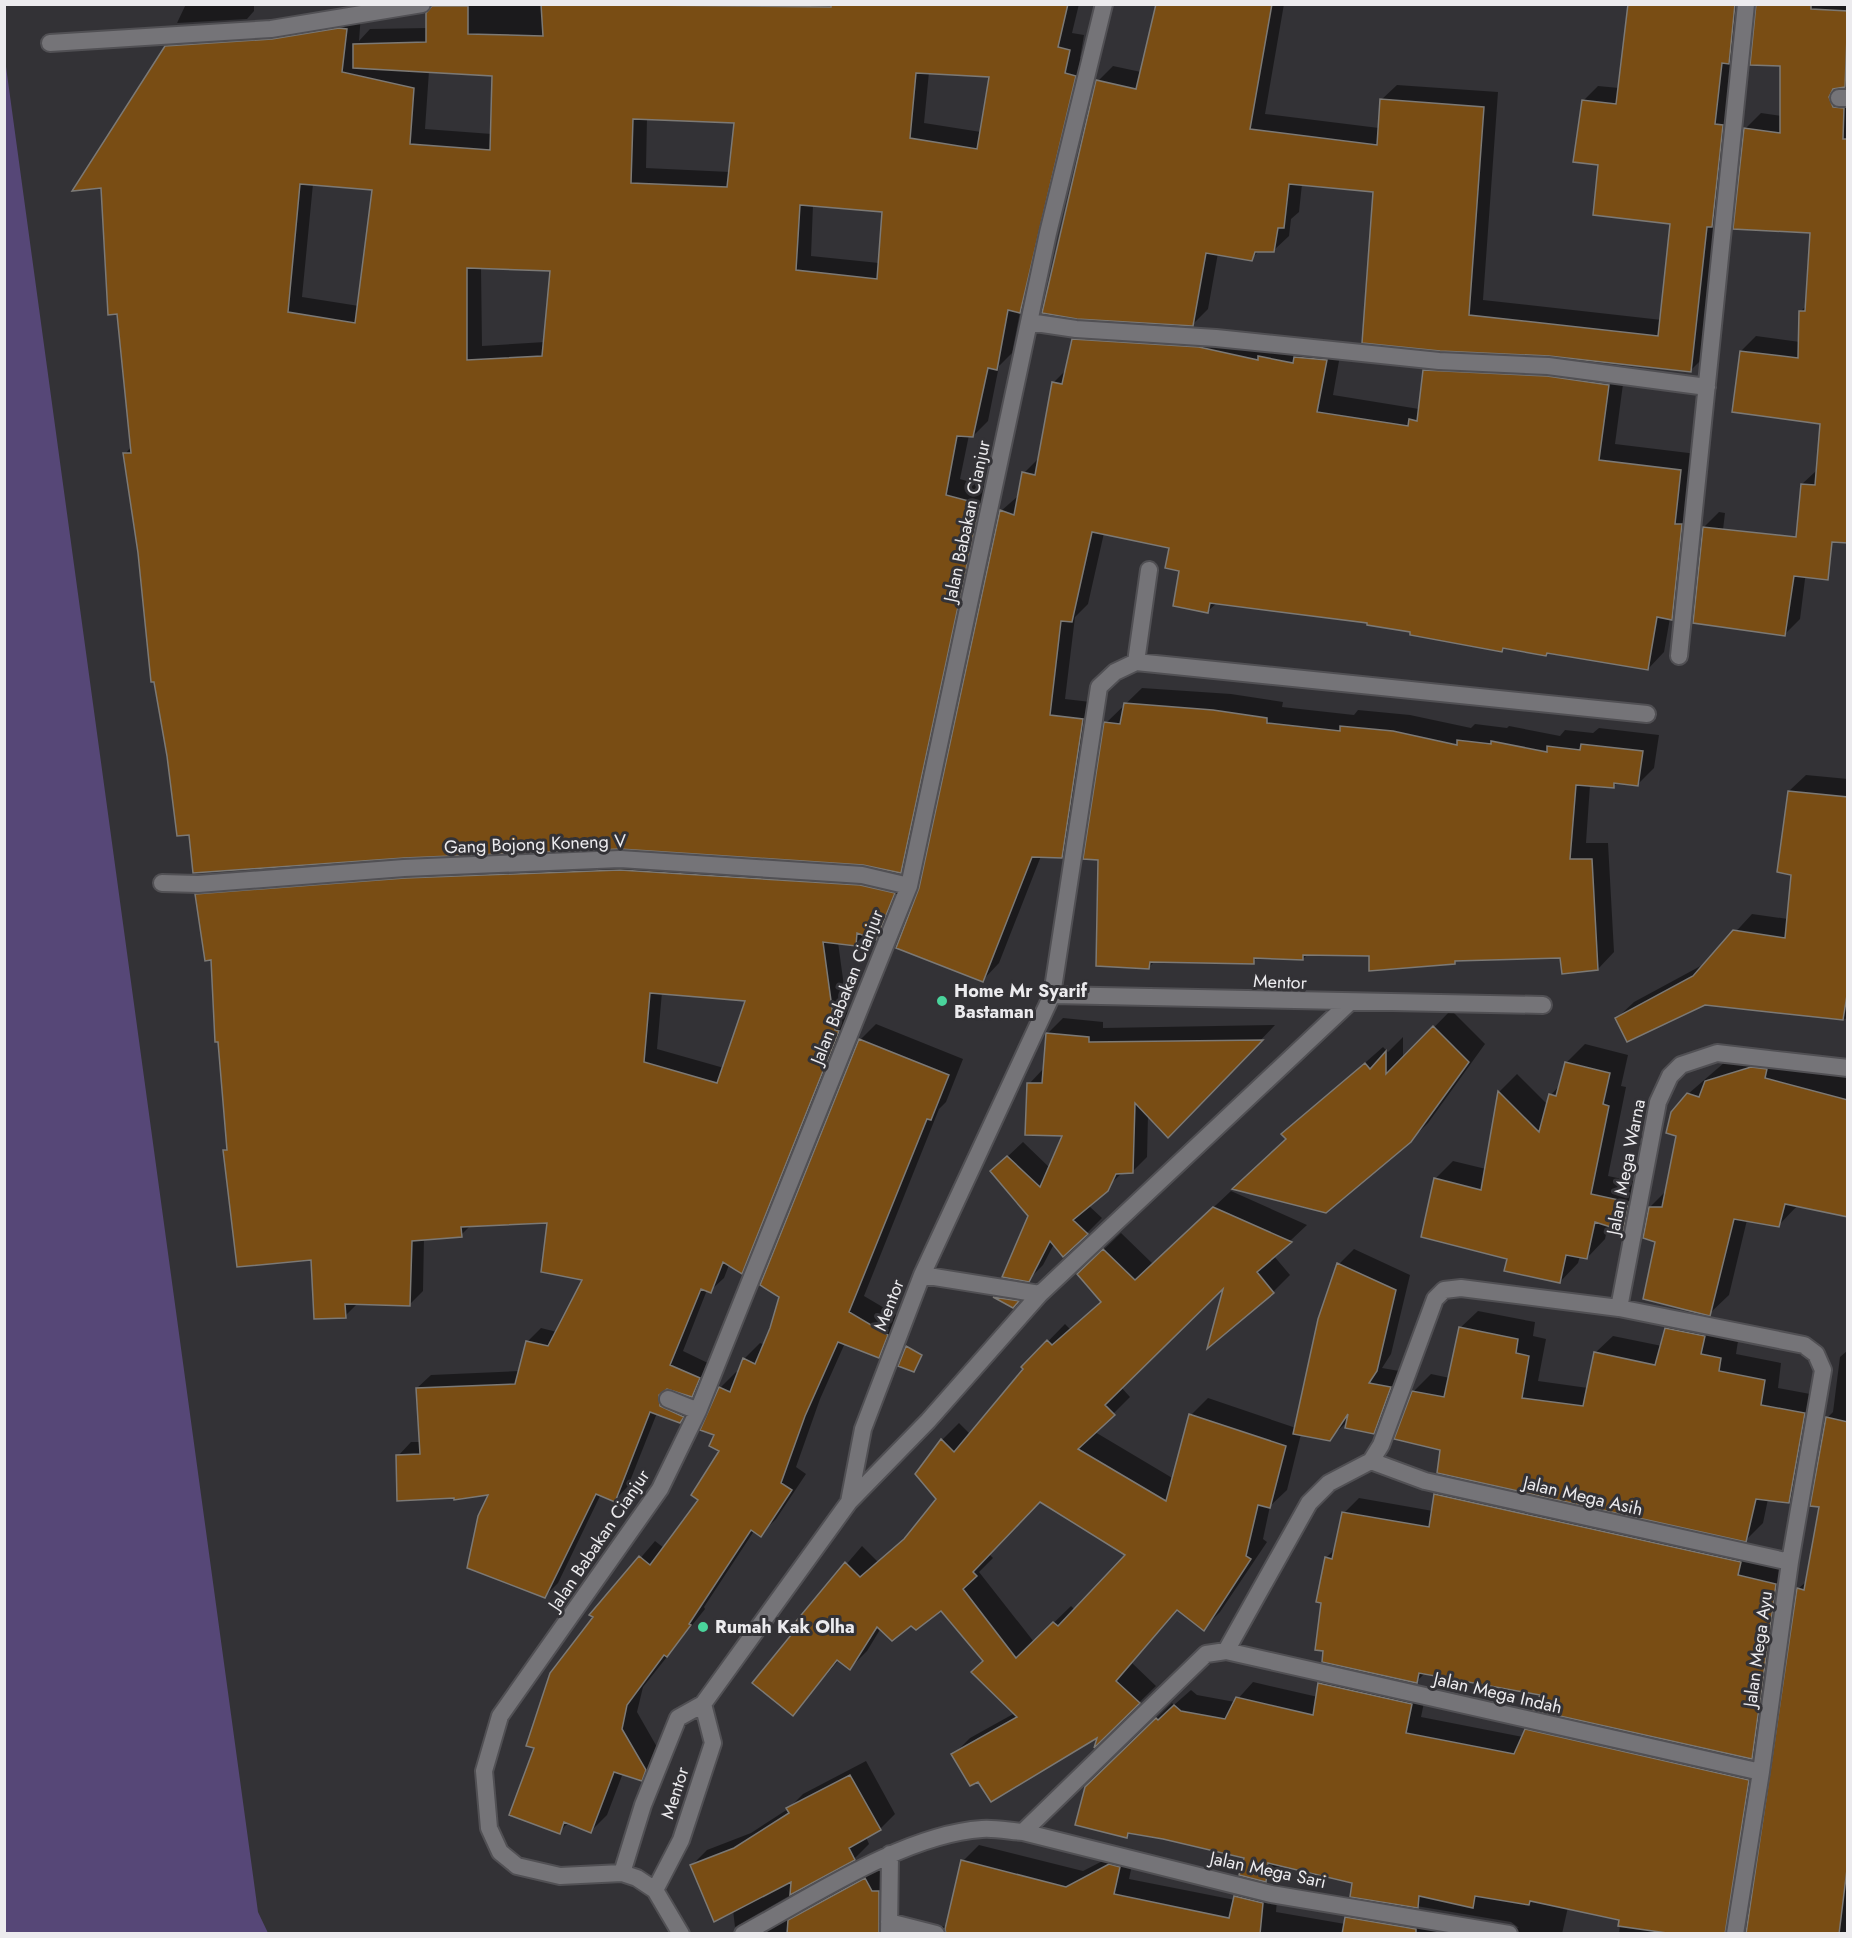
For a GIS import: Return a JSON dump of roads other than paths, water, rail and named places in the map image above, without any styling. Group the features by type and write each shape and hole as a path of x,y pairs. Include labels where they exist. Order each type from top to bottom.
{"street":[{"path":"50,43 271,29 422,4"},
{"name":"Jalan Babakan Cianjur","path":"629,1875 560,1876 518,1866 500,1852 489,1828 484,1772 500,1716 660,1489 698,1411 909,886 1029,322 1104,4"},
{"path":"1679,656 1746,4"},
{"path":"1029,322 1076,329 1216,338 1439,361 1548,366 1707,387"},
{"path":"1136,662 1149,570"},
{"path":"1052,995 1099,687 1114,672 1136,662 1647,714"},
{"name":"Gang Bojong Koneng V","path":"162,883 198,884 404,868 620,859 862,875 909,886"},
{"name":"Mentor","path":"849,1502 862,1429 922,1275 1052,995 1349,1003"},
{"path":"1349,1003 1543,1005"},
{"name":"Mentor","path":"629,1875 643,1805 678,1718 703,1704 849,1502 928,1421 1040,1294 1349,1003"},
{"name":"Jalan Mega Warna","path":"1619,1308 1658,1102 1670,1076 1694,1059 1717,1053 1848,1068"},
{"path":"922,1275 1040,1294"},
{"path":"1023,1832 1206,1654 1226,1651 1310,1503 1329,1483 1371,1461 1382,1445 1435,1299 1444,1290 1461,1288 1619,1308"},
{"name":"Jalan Mega Ayu","path":"1619,1308 1804,1345 1816,1354 1823,1370 1790,1562 1761,1772 1735,1934"},
{"path":"668,1399 698,1411"},
{"name":"Jalan Mega Asih","path":"1371,1461 1425,1481 1790,1562"},
{"name":"Jalan Mega Indah","path":"1226,1651 1761,1772"},
{"name":"Mentor","path":"655,1890 681,1840 712,1743 703,1704"},
{"name":"Jalan Mega Sari","path":"743,1934 890,1854 962,1831 984,1828 1023,1832 1271,1894 1509,1934"},
{"path":"890,1854 890,1928 936,1934"},
{"path":"629,1875 655,1890 681,1934"}],"place":[{"name":"Home Mr Syarif Bastaman","path":"942,1001"},
{"name":"Rumah Kak Olha","path":"703,1627"}]}
